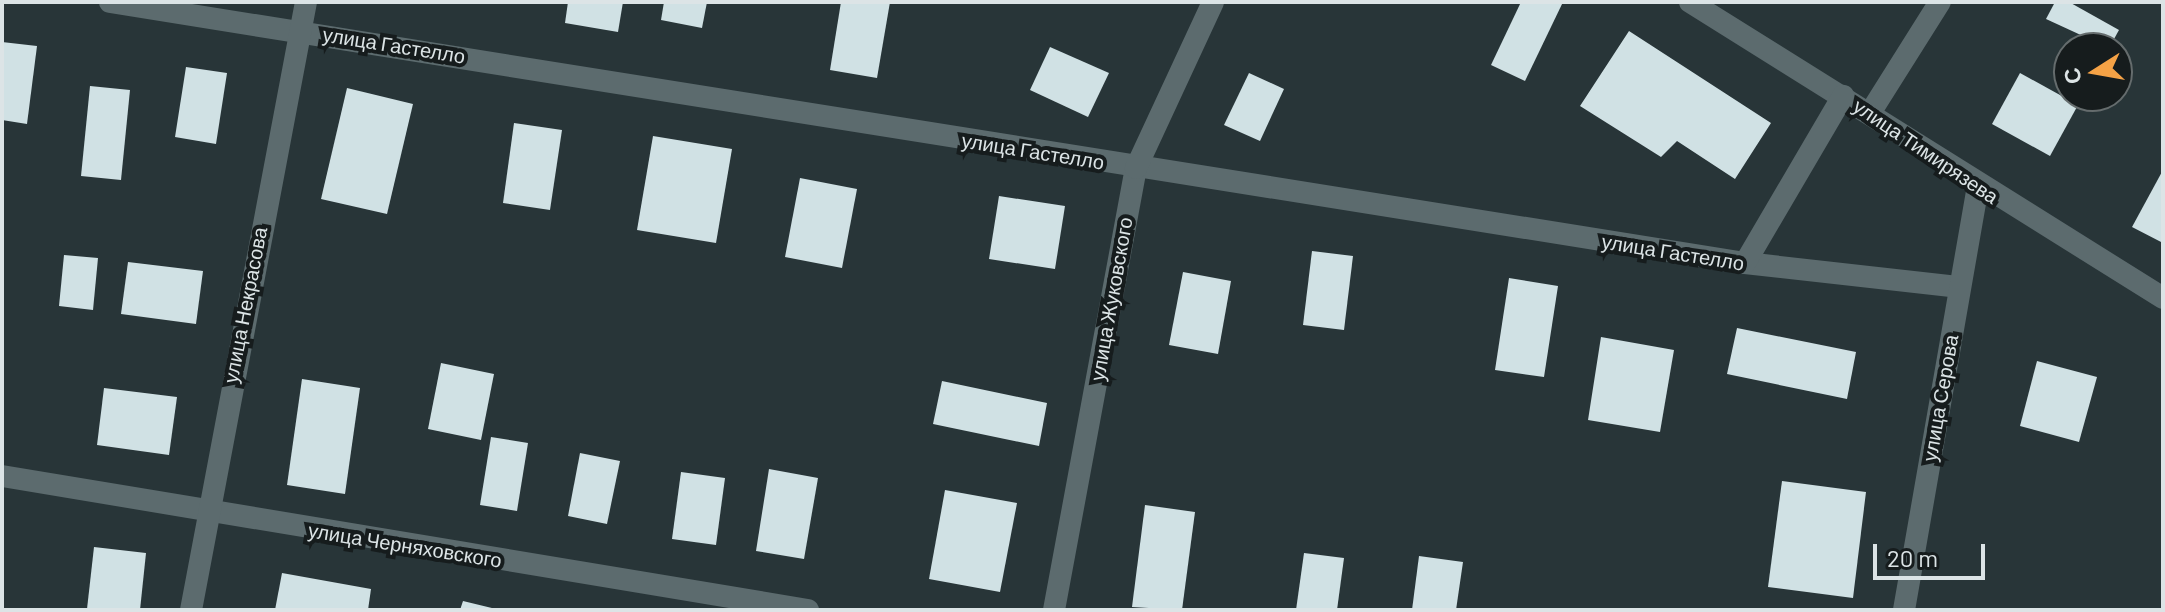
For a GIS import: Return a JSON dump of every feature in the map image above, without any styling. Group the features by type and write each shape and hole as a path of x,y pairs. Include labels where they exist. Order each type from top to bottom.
{"street":[{"name":"улица Гастелло","path":"110,2 1745,263 1958,287"},
{"name":"улица Некрасова","path":"191,610 204,512 306,2"},
{"name":"улица Жуковского","path":"1054,610 1136,168 1213,2"},
{"name":"улица Тимирязева","path":"1690,2 1870,113 1978,187 2163,298"},
{"path":"1870,113 1940,2"},
{"path":"1745,263 1843,96"},
{"name":"улица Серова","path":"1904,610 1958,287 1978,187"},
{"name":"улица Черняховского","path":"2,476 808,610"}],"building":[{"path":"568,2 623,2 618,32 565,23"},
{"path":"664,2 707,2 702,28 661,20"},
{"path":"841,2 890,2 877,78 830,70"},
{"path":"1521,2 1563,2 1525,81 1491,65"},
{"path":"2055,2 2069,2 2119,30 2074,32 2046,19"},
{"path":"1629,31 1771,123 1735,179 1677,141 1661,157 1580,106"},
{"path":"2,42 37,46 27,124 2,120"},
{"path":"1050,47 1109,73 1088,117 1030,90"},
{"path":"186,67 227,73 216,144 175,137"},
{"path":"1249,73 1284,89 1260,141 1224,125"},
{"path":"2020,73 2053,91 2053,112 2074,112 2050,156 1992,124"},
{"path":"90,86 130,90 121,180 81,176"},
{"path":"347,88 413,104 387,214 321,199"},
{"path":"514,123 562,130 550,210 503,203"},
{"path":"653,136 732,149 716,243 637,230"},
{"path":"2163,170 2163,243 2132,227"},
{"path":"800,178 857,189 842,268 785,257"},
{"path":"999,196 1065,206 1055,269 989,259"},
{"path":"1312,251 1353,256 1344,330 1303,325"},
{"path":"64,255 98,258 93,310 59,306"},
{"path":"128,262 203,271 196,324 121,314"},
{"path":"1183,272 1231,281 1218,354 1169,345"},
{"path":"1509,278 1558,286 1544,377 1495,370"},
{"path":"1737,328 1856,352 1847,399 1727,374"},
{"path":"1601,337 1674,350 1660,432 1588,420"},
{"path":"2037,361 2097,377 2079,442 2020,426"},
{"path":"441,363 494,374 481,440 428,429"},
{"path":"302,379 360,388 345,494 287,485"},
{"path":"942,381 1047,403 1039,446 933,424"},
{"path":"104,388 177,397 169,455 97,445"},
{"path":"491,437 528,443 517,511 480,505"},
{"path":"580,453 620,461 607,524 568,516"},
{"path":"769,469 818,478 804,559 756,551"},
{"path":"681,472 725,478 716,545 672,539"},
{"path":"1782,481 1866,492 1853,598 1768,587"},
{"path":"945,490 1017,503 1000,592 929,579"},
{"path":"1145,505 1195,512 1182,610 1132,607"},
{"path":"94,547 146,553 140,610 87,609"},
{"path":"1304,553 1344,558 1337,610 1296,610"},
{"path":"1419,556 1463,562 1456,610 1412,610"},
{"path":"282,573 371,589 368,610 275,610"},
{"path":"463,601 496,609 460,610"}]}
